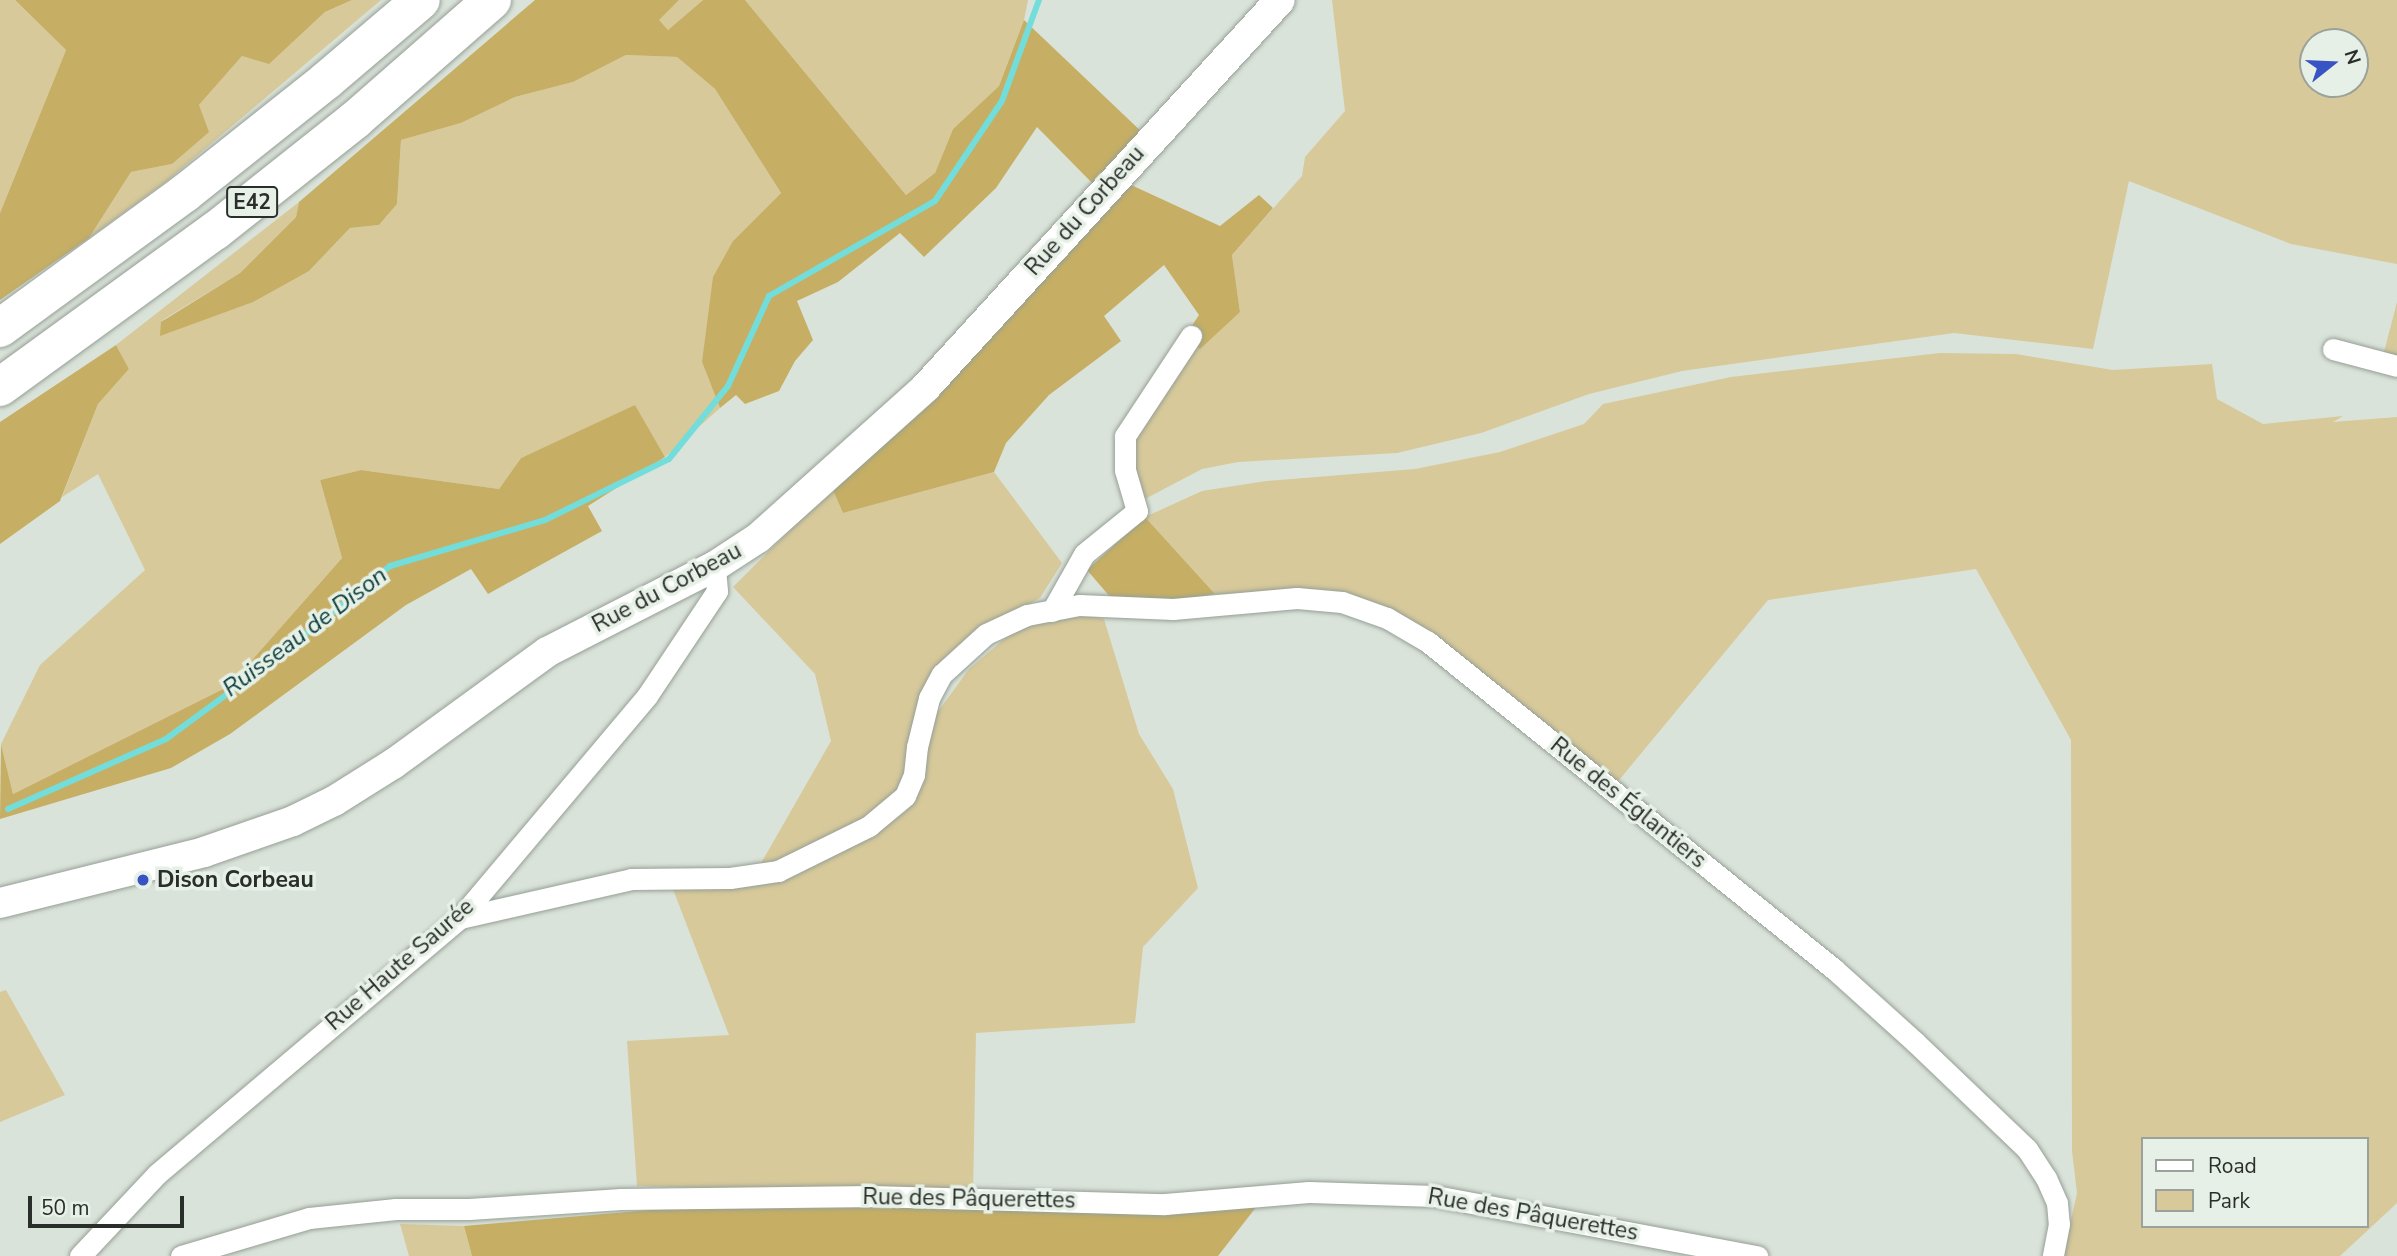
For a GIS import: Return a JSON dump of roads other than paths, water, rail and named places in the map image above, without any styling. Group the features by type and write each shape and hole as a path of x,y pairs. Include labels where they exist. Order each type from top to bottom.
{"highway":[{"name":"E42","path":"0,328 185,193 327,80 421,0"},
{"name":"E42","path":"0,387 215,231 355,120 492,0"}],"street":[{"name":"Rue du Corbeau","path":"0,903 204,852 293,821 334,802 393,764 547,652 715,566 758,538 926,387 1150,139 1273,9"},
{"path":"1052,611 1084,554 1137,510 1125,470 1125,436 1191,336"},
{"path":"2333,349 2397,366"},
{"name":"Rue Haute Saurée","path":"80,1256 157,1174 460,918 647,696 717,591 715,566"},
{"name":"Rue des Églantiers","path":"460,918 631,879 730,878 778,871 857,832 905,796 914,775 916,747 929,698 942,674 986,634 1027,615 1079,604 1173,609 1297,598 1342,601 1387,618 1428,642 1833,969 1986,1108 2027,1149 2046,1178 2057,1203 2059,1224 2053,1256"},
{"name":"Rue des Pâquerettes","path":"181,1256 309,1218 396,1209 481,1208 621,1199 871,1196 1165,1204 1321,1192 1435,1196 1757,1256"}],"waterway":[{"name":"Ruisseau de Dison","path":"8,809 166,739 272,661 390,566 545,520 669,459 728,386 769,296 935,201 1002,101 1039,0"}],"place":[{"name":"Dison Corbeau","path":"143,880"}]}
